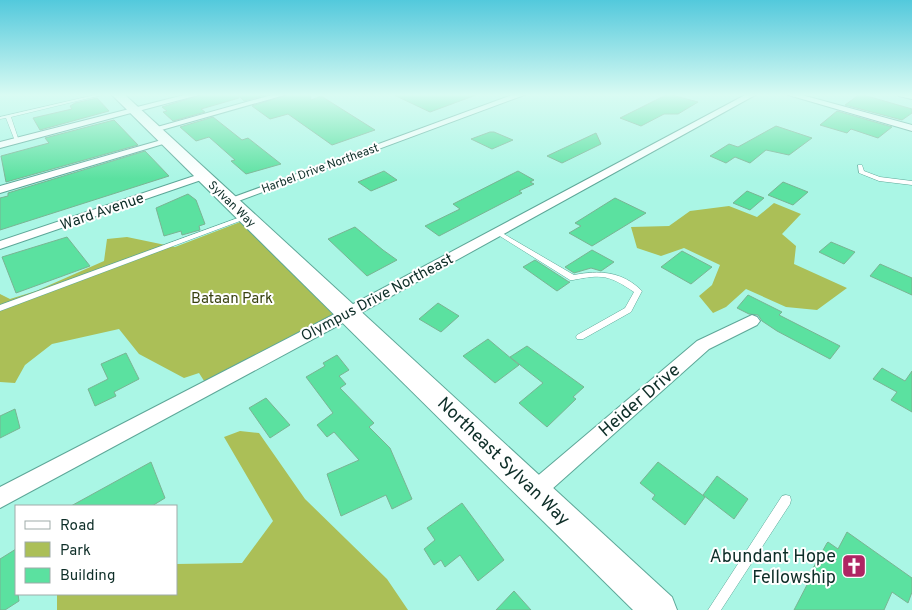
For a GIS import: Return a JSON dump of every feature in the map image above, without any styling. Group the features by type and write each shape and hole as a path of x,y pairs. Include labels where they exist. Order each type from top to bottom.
{"main road":[{"name":"Sylvan Way","path":"148,122 348,313"},
{"name":"Northeast Sylvan Way","path":"348,313 659,610"}],"street":[{"path":"0,146 88,122"},
{"path":"155,129 179,122"},
{"name":"Harbel Drive Northeast","path":"229,201 444,122"},
{"name":"Olympus Drive Northeast","path":"0,498 700,122"},
{"path":"892,122 912,128"},
{"path":"0,190 168,142"},
{"name":"Ward Avenue","path":"0,245 203,176"},
{"name":"Heider Drive","path":"535,491 703,345 752,321"}],"lane":[{"path":"10,122 17,141"},
{"path":"860,166 861,172 879,179 912,183"},
{"path":"0,308 246,217"},
{"path":"497,232 572,278 590,274 612,274 638,291 628,310 580,337"},
{"path":"714,610 786,500"}],"green space":[{"path":"774,203 801,214 782,234 796,246 794,264 847,288 817,310 786,307 746,289 726,307 713,313 699,296 712,285 720,265 684,248 661,256 637,248 631,227 669,226 690,211 729,206 757,217"},
{"name":"Bataan Park","path":"248,219 348,313 208,387 199,373 184,378 139,354 119,329 52,344 25,365 15,383 0,382 0,294 10,299 36,291 104,261 107,239 127,237 175,247"},
{"path":"240,431 259,433 305,499 387,579 408,610 57,610 57,595 178,595 178,564 242,563 273,521 224,437"}],"building":[{"path":"36,122 67,122 40,130"},
{"path":"105,122 116,122 138,145 6,182 1,156 49,143 45,138"},
{"path":"195,122 220,122 242,140 248,138 281,164 246,174 231,161 235,160 209,137 196,141 180,127"},
{"path":"300,122 363,122 375,130 332,145"},
{"path":"632,122 648,122 641,126"},
{"path":"823,122 876,122 892,127 878,138 851,129 847,133 820,125"},
{"path":"776,126 812,138 789,155 766,150 750,163 735,157 726,163 710,156 729,144 738,147"},
{"path":"490,132 513,140 492,149 471,139"},
{"path":"596,133 601,144 562,163 547,156"},
{"path":"145,151 169,176 0,230 0,198 8,196 8,193"},
{"path":"384,171 397,180 371,191 358,182"},
{"path":"518,171 534,180 530,182 534,184 519,191 522,193 439,236 425,226 460,209 453,204"},
{"path":"783,182 808,192 793,205 768,195"},
{"path":"747,191 764,198 750,210 733,203"},
{"path":"188,194 196,200 205,224 199,226 200,230 182,235 181,231 164,236 156,208"},
{"path":"615,198 646,213 592,246 569,233 581,226 575,223"},
{"path":"355,227 397,260 367,276 328,239"},
{"path":"67,237 90,266 16,293 2,257"},
{"path":"831,242 855,252 844,264 819,252"},
{"path":"592,250 614,262 601,271 591,268 574,273 565,267"},
{"path":"682,251 712,267 691,284 661,267"},
{"path":"535,260 570,282 557,291 523,267"},
{"path":"880,264 912,278 912,295 870,276"},
{"path":"748,295 782,312 779,315 840,346 830,359 777,331 762,321 758,315 749,314 737,308"},
{"path":"438,303 459,316 441,332 419,319"},
{"path":"488,339 519,365 495,383 463,356"},
{"path":"527,346 584,387 573,397 576,399 547,427 519,403 543,383 510,357"},
{"path":"126,353 139,379 114,392 116,396 95,406 88,389 108,379 101,364"},
{"path":"337,355 349,370 339,376 346,384 340,388 374,423 369,427 390,448 412,499 392,509 386,495 341,516 327,474 359,460 334,432 327,437 317,425 333,413 306,377 325,366 323,363"},
{"path":"882,368 905,381 912,371 912,412 891,400 897,392 873,379"},
{"path":"266,398 290,425 270,438 249,408"},
{"path":"15,409 20,428 0,438 0,416"},
{"path":"151,462 165,498 154,505 73,505"},
{"path":"658,462 705,497 685,525 652,499 655,495 640,483"},
{"path":"717,476 748,499 734,519 703,495"},
{"path":"462,503 504,560 478,581 460,555 445,567 441,560 434,565 424,549 435,540 427,528"},
{"name":"Abundant Hope Fellowship","path":"847,532 912,578 912,592 908,603 892,592 884,610 794,610 809,581 807,579 827,543 838,549"},
{"path":"15,550 15,595 18,595 19,601 5,610 0,610 0,559"},
{"path":"514,591 531,610 496,610"}],"place":[{"name":"Abundant Hope Fellowship","path":"854,566"}]}
